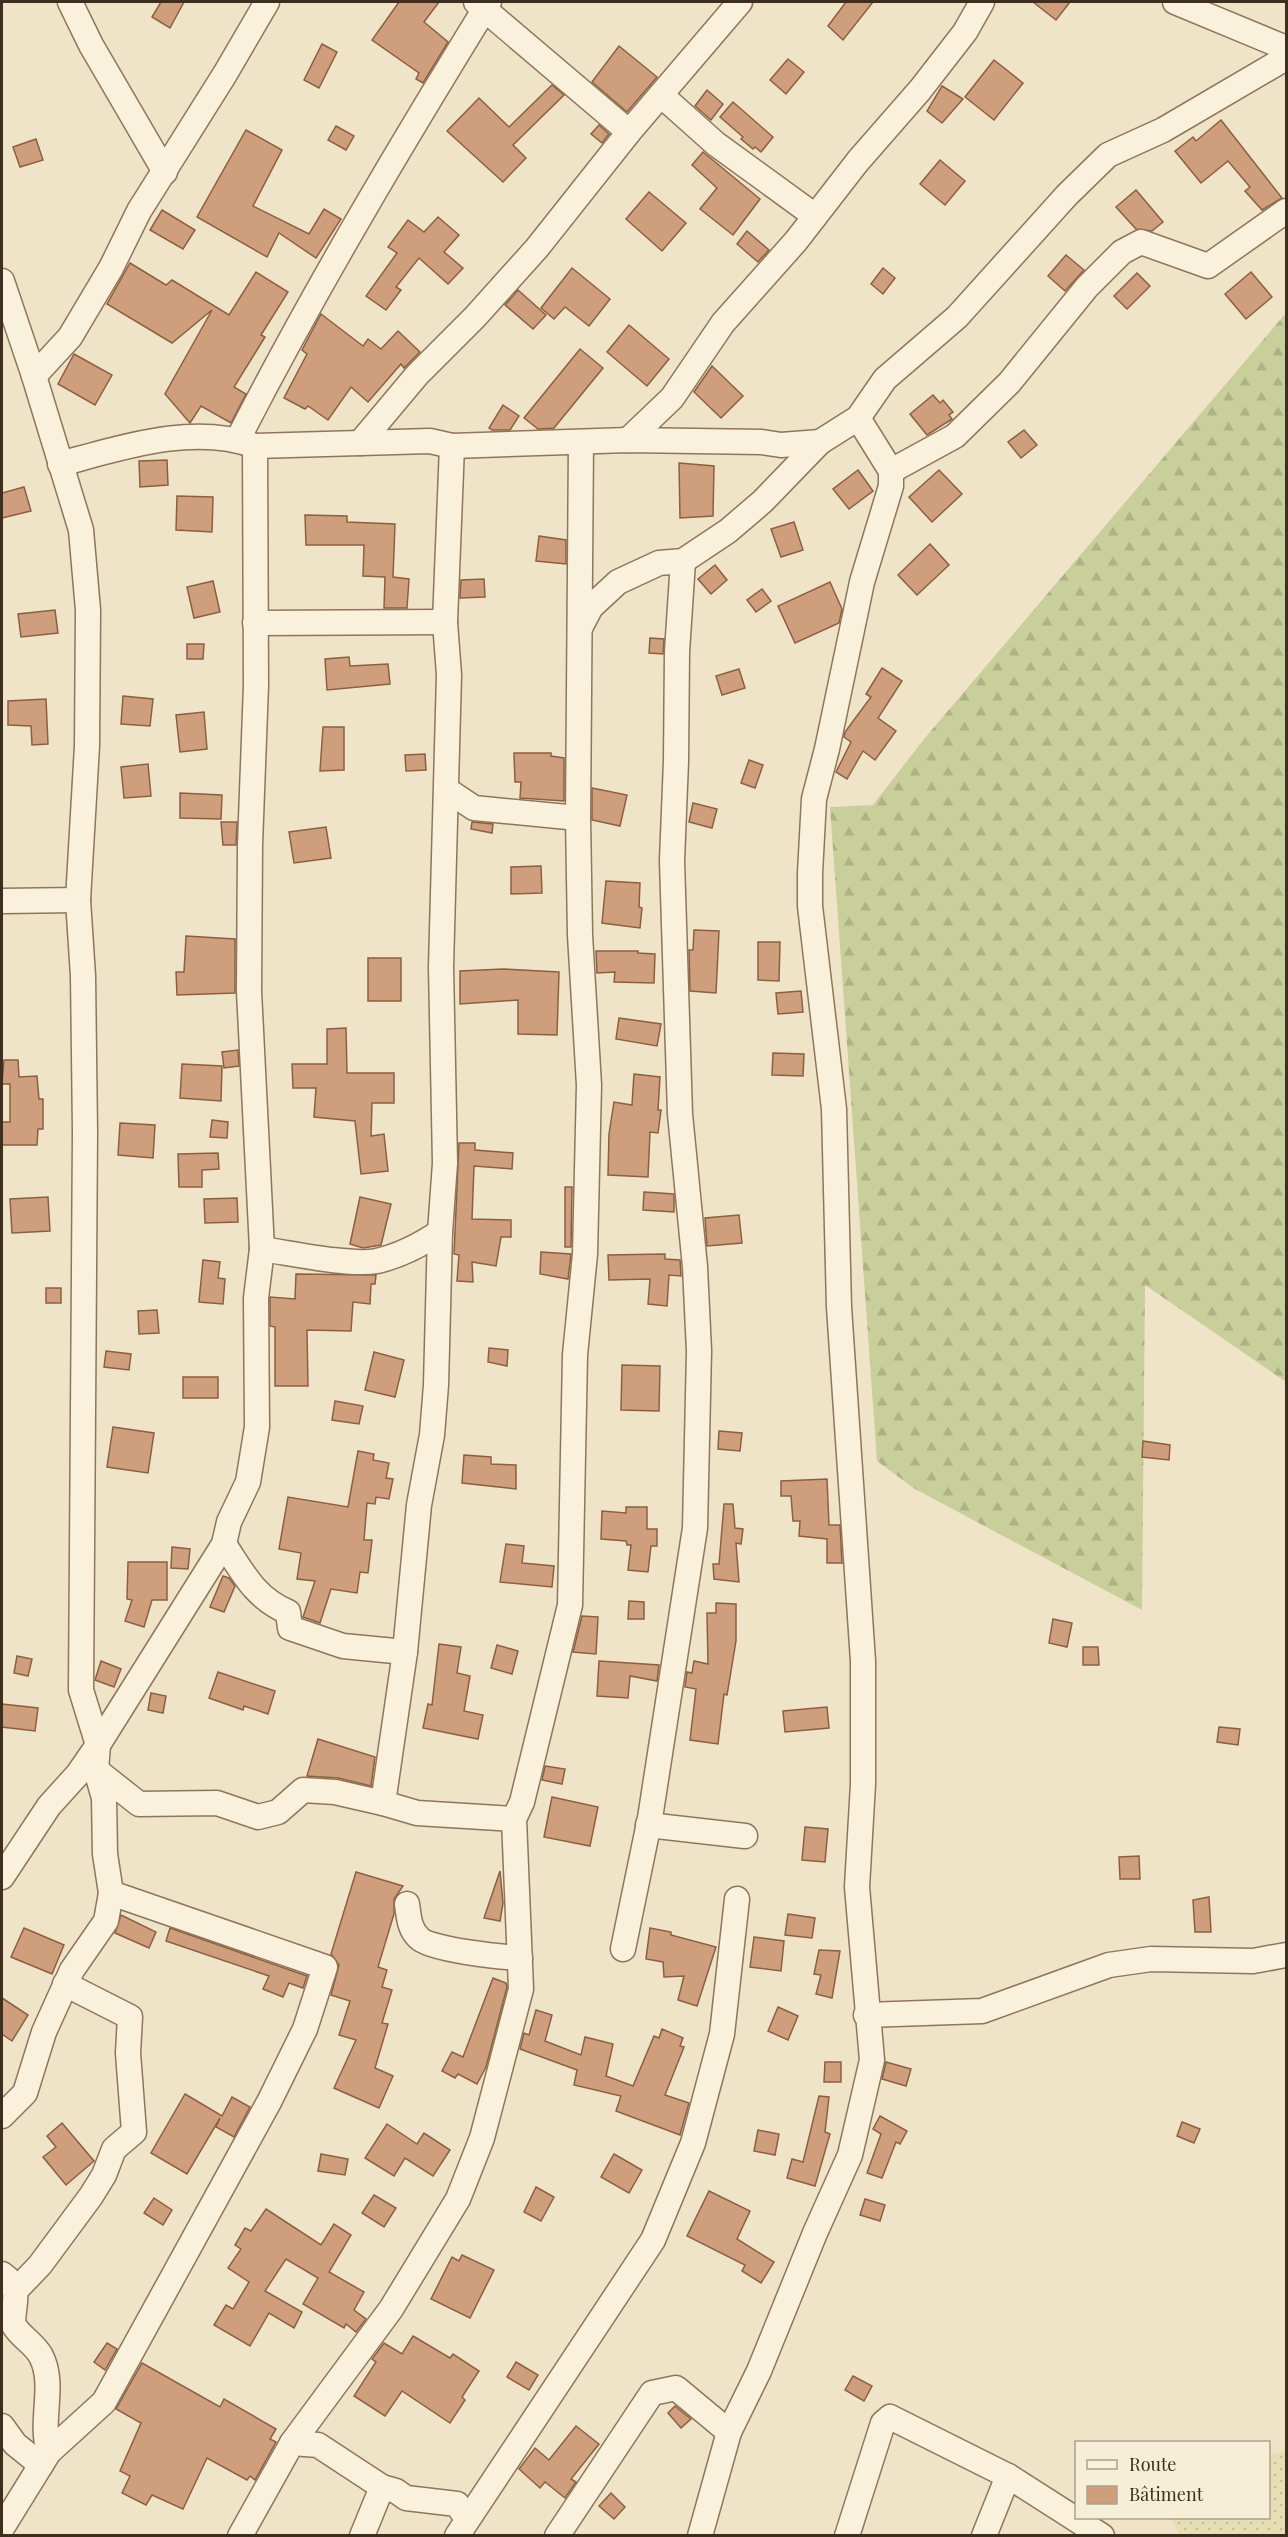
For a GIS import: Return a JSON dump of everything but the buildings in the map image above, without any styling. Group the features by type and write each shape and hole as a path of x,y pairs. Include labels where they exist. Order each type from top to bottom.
{"street":[{"path":"70,2 91,45 165,172"},
{"path":"34,376 70,337 111,268 139,211 165,172 267,2"},
{"path":"360,443 417,375 475,317 537,248 629,132 740,2"},
{"path":"628,440 672,398 723,323 815,216 939,65 965,32 982,2"},
{"path":"1175,2 1287,48"},
{"path":"2,1877 49,1806 78,1774 98,1745 224,1544 229,1522 248,1482 257,1427 256,1298 262,1249 249,991 255,622 247,442 307,309 483,4 629,132"},
{"path":"579,630 591,607 618,582 659,563 683,561 728,531 763,501 819,442 858,418 885,379 957,317 1067,195 1108,155 1162,130 1287,58"},
{"path":"661,96 716,144 815,216"},
{"path":"891,471 955,436 1009,383 1087,287 1122,252 1141,242 1208,266 1287,211"},
{"path":"2,281 81,530 88,610 87,746 78,900 83,976 85,1132 81,1690 98,1745 96,1770 104,1798 105,1854 111,1893 106,1921 65,1984 44,2032 25,2093 2,2116"},
{"path":"700,2535 729,2432 759,2371 850,2155 872,2060 866,2014 857,1887 863,1784 863,1661 839,1307 834,1108 810,906 814,799 862,582 891,486 891,471 858,418"},
{"path":"60,464 144,443 190,437 247,442 430,441 452,446 628,440 762,442 781,445 819,442"},
{"path":"240,2535 292,2443 391,2309 458,2199 482,2138 521,1989 514,1819 522,1802 570,1605 576,1355 585,1254 589,1085 580,935 578,818 581,443"},
{"path":"383,1803 405,1652 419,1505 432,1425 445,1163 441,967 449,675 446,622 452,446"},
{"path":"623,1949 648,1825 695,1528 699,1351 695,1268 680,1114 672,861 677,652 683,561"},
{"path":"255,622 446,622"},
{"path":"447,790 474,808 578,818"},
{"path":"2,901 78,900"},
{"path":"262,1249 310,1257 376,1261 426,1241 440,1232"},
{"path":"224,1544 257,1592 265,1600 288,1612 290,1628 343,1646 405,1652"},
{"path":"96,1770 139,1804 217,1803 258,1817 278,1812 303,1790 335,1792 417,1813 514,1819"},
{"path":"648,1825 745,1836"},
{"path":"2,2528 45,2458 104,2402 269,2102 305,2029 325,1966 111,1893"},
{"path":"462,2527 652,2240 693,2143 722,2034 737,1899"},
{"path":"406,1904 411,1927 426,1944 488,1956 520,1958"},
{"path":"866,2014 982,2011 1109,1965 1151,1959 1253,1961 1287,1954"},
{"path":"45,2458 47,2398 45,2366 40,2355 13,2324 9,2282 40,2265 92,2196 104,2175 114,2149 134,2132 128,2053 130,2017 65,1984"},
{"path":"557,2535 652,2393 676,2388 729,2432"},
{"path":"847,2535 883,2423 890,2417 1008,2476 1075,2518"},
{"path":"2,2426 15,2444 45,2458"},
{"path":"292,2443 318,2445 382,2487 396,2490 406,2498 457,2504 462,2527"},
{"path":"984,2535 1008,2476"},
{"path":"362,2535 382,2487"},
{"path":"1077,2519 1102,2535"}],"shaded area":[{"path":"1286,2450 1286,2535 1179,2535 1171,2519 1270,2519 1270,2455"}],"green space":[{"path":"1286,313 1286,1382 1145,1285 1142,1610 915,1489 877,1461 830,807 873,805 924,739"}]}
